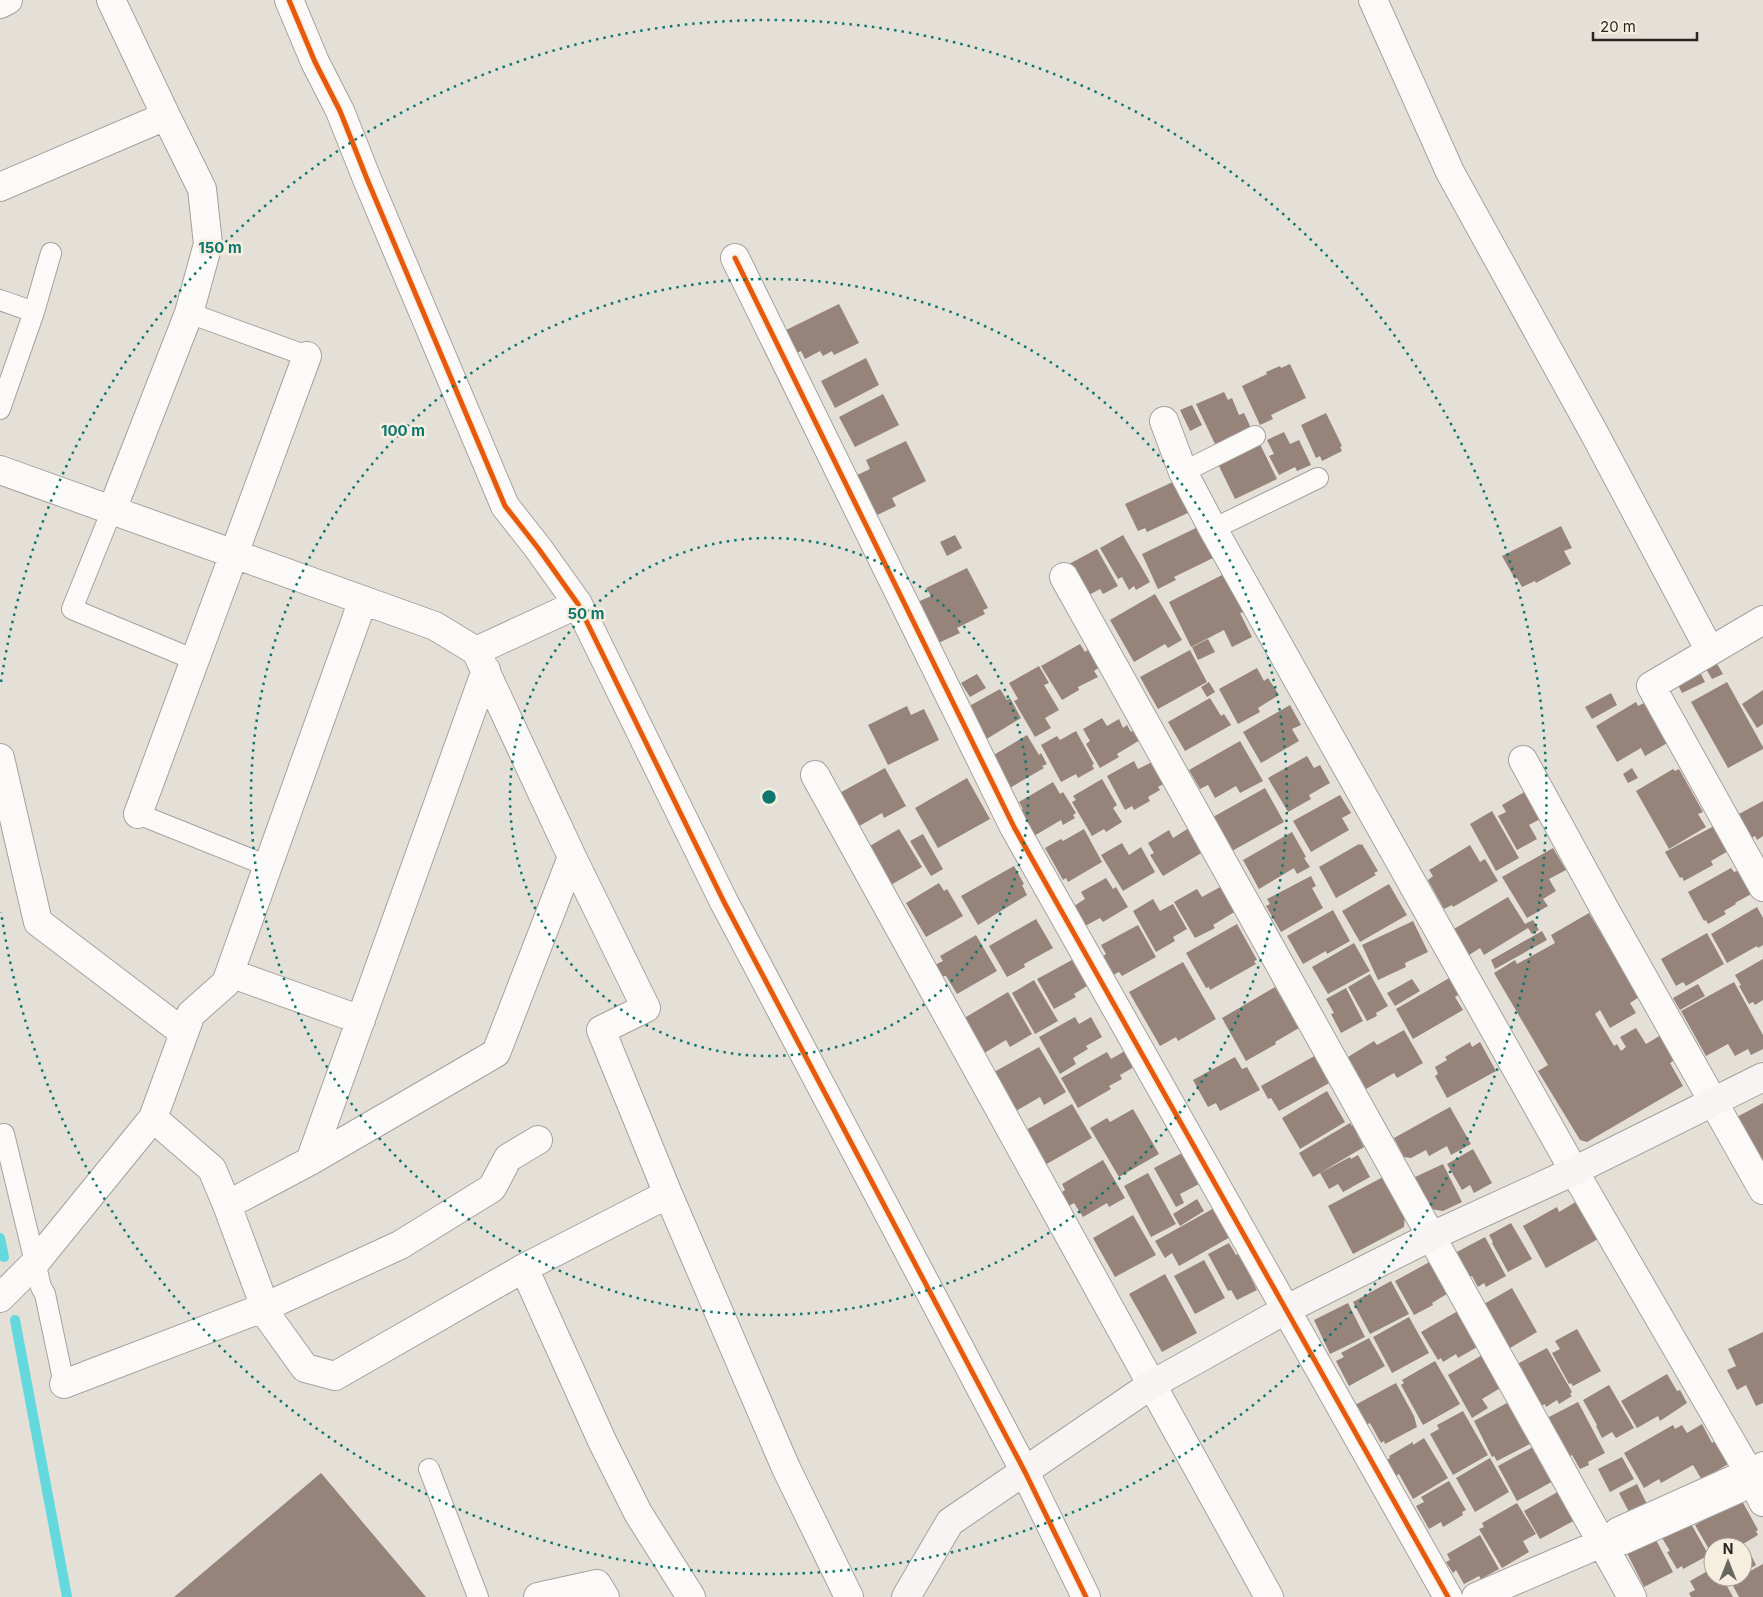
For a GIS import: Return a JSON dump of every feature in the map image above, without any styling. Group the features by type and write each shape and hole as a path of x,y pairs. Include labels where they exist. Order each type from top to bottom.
{"street":[{"path":"0,4 8,0"},
{"path":"111,0 202,189 208,244 189,313 112,510"},
{"path":"289,0 315,62 340,111 505,506 578,604 724,902 1025,1472 1086,1597"},
{"path":"1373,0 1450,172 1593,431 1710,651"},
{"path":"0,187 166,116"},
{"path":"736,258 1014,827 1448,1597"},
{"path":"138,814 307,356"},
{"path":"1164,421 1183,472 1213,529 1574,1171 1758,1480"},
{"path":"0,470 435,626 481,660 572,858 646,1008 601,1030 668,1194 786,1468 850,1597"},
{"path":"1064,576 1632,1597"},
{"path":"0,1298 36,1263 153,1118 191,1014 226,983 364,600"},
{"path":"310,1161 361,1020 481,660 578,604"},
{"path":"1763,620 1651,686 1763,887"},
{"path":"0,758 38,922 184,1033"},
{"path":"1523,760 1763,1190"},
{"path":"815,775 1269,1597"},
{"path":"227,1204 310,1161 496,1053 572,858"},
{"path":"230,973 361,1020"},
{"path":"906,1597 950,1522 1151,1386 1287,1309 1432,1236 1574,1171 1763,1077"},
{"path":"153,1118 212,1170 227,1204 269,1318 305,1368 335,1376 524,1268 668,1194"},
{"path":"64,1384 265,1307 345,1272 400,1245 492,1188 508,1158 538,1140"},
{"path":"524,1268 603,1443 638,1513 691,1597"},
{"path":"1476,1597 1602,1544"},
{"path":"538,1597 597,1584 606,1597"}],"lane":[{"path":"0,409 34,312 51,253"},
{"path":"0,300 34,312"},
{"path":"189,313 307,356"},
{"path":"1183,472 1255,436"},
{"path":"1213,529 1318,478"},
{"path":"112,510 72,609 195,660"},
{"path":"138,814 268,866"},
{"path":"4,1134 41,1287 45,1294 64,1384"},
{"path":"429,1469 478,1597"},
{"path":"1602,1544 1616,1528 1758,1480"}],"building":[{"path":"839,304 859,343 834,355 832,351 823,356 820,351 805,359 801,351 793,355 782,332"},
{"path":"866,358 879,385 835,408 821,381"},
{"path":"1290,364 1306,398 1271,415 1273,419 1260,425 1242,386 1267,374 1266,372"},
{"path":"1224,392 1228,400 1232,398 1239,415 1244,413 1251,428 1215,444 1196,404"},
{"path":"883,394 899,425 855,447 839,417"},
{"path":"1192,405 1202,425 1190,431 1180,410"},
{"path":"1326,413 1342,446 1340,447 1342,451 1322,461 1320,456 1316,458 1301,425"},
{"path":"1284,432 1290,444 1299,440 1311,465 1297,471 1295,467 1279,475 1269,456 1274,454 1267,440"},
{"path":"906,441 926,481 892,498 896,506 873,517 853,477 870,469 866,460"},
{"path":"1259,442 1277,479 1235,499 1217,462"},
{"path":"1175,481 1190,512 1147,532 1145,528 1138,531 1125,504"},
{"path":"1561,526 1572,548 1564,551 1571,564 1536,583 1535,581 1522,587 1517,578 1515,579 1502,556"},
{"path":"1198,527 1213,558 1174,577 1176,580 1158,589 1142,554"},
{"path":"955,535 962,548 947,556 940,542"},
{"path":"1123,535 1150,582 1136,590 1134,586 1129,590 1122,577 1118,579 1100,548"},
{"path":"1097,549 1118,586 1103,594 1100,589 1087,596 1069,564"},
{"path":"967,568 988,608 983,610 985,614 957,628 960,633 934,645 913,604 931,596 926,588"},
{"path":"1224,574 1244,612 1240,613 1252,637 1232,647 1224,630 1191,647 1169,602"},
{"path":"1155,594 1182,640 1168,648 1165,644 1134,662 1110,620"},
{"path":"1208,639 1215,652 1198,660 1192,647"},
{"path":"1080,644 1085,652 1089,649 1100,667 1094,671 1098,677 1078,687 1079,690 1062,700 1041,666"},
{"path":"1190,650 1207,682 1158,709 1140,677"},
{"path":"1716,662 1723,674 1712,679 1705,667"},
{"path":"1039,666 1049,683 1044,685 1059,710 1045,718 1051,728 1035,737 1014,701 1018,699 1009,683"},
{"path":"1257,668 1264,681 1268,678 1279,695 1258,708 1260,712 1238,724 1219,689"},
{"path":"1699,670 1705,682 1682,693 1676,681"},
{"path":"977,674 986,688 970,697 961,683"},
{"path":"1209,682 1215,692 1207,697 1201,687"},
{"path":"1727,682 1763,747 1763,749 1728,768 1691,702"},
{"path":"1000,689 1007,700 1010,698 1021,718 985,740 964,709"},
{"path":"1763,690 1763,724 1757,728 1742,704"},
{"path":"1611,693 1617,705 1592,719 1585,707"},
{"path":"1210,698 1221,716 1224,714 1231,725 1185,751 1168,722"},
{"path":"1636,702 1638,706 1646,702 1669,742 1645,756 1641,748 1617,762 1596,726"},
{"path":"1290,705 1301,725 1292,729 1299,741 1261,763 1243,732"},
{"path":"907,706 911,715 924,709 939,740 888,765 868,725"},
{"path":"1102,718 1107,726 1119,719 1123,728 1127,725 1131,732 1134,730 1140,740 1117,754 1119,757 1100,768 1086,744 1090,741 1083,729"},
{"path":"1076,731 1094,764 1092,765 1094,769 1078,778 1076,774 1061,782 1041,745 1057,736 1060,740"},
{"path":"1027,735 1047,764 1042,766 1044,768 1008,789 992,756"},
{"path":"1240,741 1263,781 1240,793 1236,786 1215,798 1208,785 1200,789 1189,770"},
{"path":"1307,756 1314,768 1320,765 1330,783 1309,795 1311,799 1288,812 1268,778"},
{"path":"1134,761 1138,769 1152,762 1165,783 1158,787 1160,790 1148,797 1150,801 1134,810 1132,806 1125,810 1107,776"},
{"path":"885,768 906,806 884,818 882,813 854,829 836,795"},
{"path":"1632,768 1638,778 1628,783 1623,774"},
{"path":"1673,769 1675,771 1679,769 1703,812 1698,814 1706,827 1669,849 1636,791"},
{"path":"967,778 990,819 938,848 915,808"},
{"path":"1102,779 1117,805 1113,808 1122,822 1106,832 1104,829 1092,836 1072,802 1076,800 1073,796"},
{"path":"1053,782 1060,794 1063,792 1076,813 1073,815 1075,818 1063,825 1061,820 1034,836 1019,811 1023,809 1019,802"},
{"path":"1265,788 1284,822 1232,851 1213,817"},
{"path":"1526,791 1542,818 1529,825 1537,839 1517,850 1498,816 1506,812 1502,805"},
{"path":"1340,795 1351,813 1342,818 1349,830 1311,852 1293,821"},
{"path":"1763,801 1763,836 1757,840 1755,836 1750,839 1737,815"},
{"path":"1492,811 1519,858 1496,871 1470,824"},
{"path":"1716,825 1730,850 1711,861 1713,865 1684,881 1682,877 1680,878 1665,852"},
{"path":"1189,828 1203,852 1163,876 1150,855 1154,853 1148,843 1169,830 1173,838"},
{"path":"899,829 922,867 889,886 868,847"},
{"path":"1084,829 1102,862 1068,882 1066,878 1063,880 1045,848 1061,839 1063,841"},
{"path":"1292,832 1310,867 1297,874 1294,868 1259,889 1243,860"},
{"path":"923,834 943,869 931,876 910,841"},
{"path":"1122,843 1129,855 1141,847 1155,872 1123,891 1101,855"},
{"path":"1362,844 1378,871 1374,873 1376,875 1336,898 1319,867"},
{"path":"1470,845 1480,862 1485,859 1498,881 1453,907 1452,905 1444,909 1428,880 1433,876 1429,870"},
{"path":"1553,848 1566,870 1549,879 1556,891 1543,899 1548,906 1527,918 1502,877"},
{"path":"1014,866 1024,884 1022,885 1027,895 978,925 961,896"},
{"path":"1731,868 1734,872 1740,870 1753,893 1724,911 1726,914 1708,924 1706,920 1704,921 1688,892"},
{"path":"1311,876 1316,886 1312,888 1323,908 1281,932 1266,906 1270,904 1267,899"},
{"path":"1106,878 1113,889 1116,887 1128,907 1103,922 1100,918 1085,926 1074,906 1085,899 1081,892"},
{"path":"939,883 944,891 947,889 963,916 926,937 906,903"},
{"path":"1389,884 1407,915 1360,942 1342,911"},
{"path":"1222,886 1236,911 1213,925 1215,928 1195,938 1174,902 1197,889 1202,897"},
{"path":"1508,897 1525,924 1533,920 1539,930 1532,934 1528,928 1484,955 1480,948 1469,955 1454,929"},
{"path":"1153,899 1160,911 1173,904 1187,929 1173,937 1175,941 1156,952 1133,911"},
{"path":"1757,907 1763,918 1763,945 1758,948 1757,946 1727,963 1711,934"},
{"path":"1333,910 1350,941 1327,954 1326,951 1303,964 1287,936"},
{"path":"1589,913 1639,997 1630,1003 1636,1013 1610,1028 1600,1010 1595,1014 1614,1046 1617,1044 1621,1051 1626,1047 1620,1037 1636,1028 1646,1044 1661,1035 1676,1059 1670,1063 1683,1086 1587,1142 1580,1140 1538,1071 1548,1065 1494,973 1515,960 1517,964 1555,943 1551,935"},
{"path":"1036,919 1053,948 1024,964 1025,967 1007,977 989,946"},
{"path":"1413,921 1428,952 1405,963 1406,967 1378,980 1362,945"},
{"path":"1237,924 1257,960 1254,961 1256,964 1210,990 1209,987 1206,988 1186,953"},
{"path":"1138,925 1156,957 1122,976 1119,972 1113,975 1103,956 1106,954 1101,945"},
{"path":"1542,931 1547,940 1495,969 1491,960"},
{"path":"1707,933 1724,964 1686,986 1683,982 1676,986 1661,959"},
{"path":"976,935 997,971 957,994 946,976 941,976 935,965 943,961 940,956"},
{"path":"1354,943 1370,971 1328,994 1312,967"},
{"path":"1763,959 1763,1000 1755,1005 1753,1002 1749,1004 1735,975"},
{"path":"1072,960 1087,986 1074,994 1076,997 1054,1009 1037,979"},
{"path":"1183,962 1216,1019 1178,1041 1176,1037 1160,1046 1129,992"},
{"path":"1370,974 1388,1006 1376,1013 1377,1016 1367,1021 1348,987"},
{"path":"1451,977 1460,994 1455,997 1463,1010 1413,1039 1396,1009"},
{"path":"1412,979 1420,991 1395,1006 1387,993"},
{"path":"1034,980 1058,1021 1035,1034 1012,993"},
{"path":"1734,982 1763,1035 1763,1049 1751,1055 1748,1049 1735,1056 1728,1044 1706,1056 1681,1011"},
{"path":"1698,984 1705,996 1680,1010 1673,998"},
{"path":"1275,987 1299,1028 1246,1061 1222,1018"},
{"path":"1346,988 1363,1021 1341,1033 1331,1014 1334,1013 1326,999"},
{"path":"1008,992 1032,1034 1010,1047 1006,1040 981,1055 961,1020"},
{"path":"1075,1017 1079,1024 1091,1017 1102,1037 1086,1046 1088,1049 1073,1058 1076,1064 1060,1074 1039,1037"},
{"path":"1404,1030 1423,1063 1397,1078 1394,1073 1366,1089 1348,1057 1374,1041 1377,1045"},
{"path":"1470,1042 1472,1047 1480,1042 1496,1071 1447,1098 1435,1076 1438,1074 1435,1067 1447,1060 1445,1057"},
{"path":"1039,1047 1066,1092 1044,1105 1040,1097 1016,1111 994,1072"},
{"path":"1125,1051 1134,1067 1120,1075 1122,1079 1109,1086 1111,1089 1078,1108 1061,1078 1107,1052 1111,1059"},
{"path":"1318,1054 1331,1082 1279,1111 1271,1098 1268,1099 1261,1086"},
{"path":"1235,1057 1242,1069 1247,1067 1260,1090 1220,1111 1216,1103 1208,1107 1193,1080"},
{"path":"1327,1091 1345,1122 1300,1149 1282,1118"},
{"path":"1763,1103 1763,1167 1735,1118"},
{"path":"1072,1104 1092,1138 1045,1165 1026,1130"},
{"path":"1450,1107 1471,1144 1451,1155 1447,1146 1429,1156 1426,1150 1411,1158 1404,1157 1394,1138"},
{"path":"1133,1109 1159,1154 1119,1177 1090,1128 1107,1118 1110,1122"},
{"path":"1350,1123 1352,1126 1355,1125 1359,1133 1357,1134 1364,1147 1313,1177 1299,1153"},
{"path":"1473,1149 1492,1183 1474,1193 1470,1185 1462,1190 1447,1164"},
{"path":"1184,1152 1201,1183 1180,1194 1184,1203 1176,1207 1154,1168"},
{"path":"1358,1155 1370,1177 1343,1192 1338,1184 1329,1189 1320,1173 1350,1157 1351,1159"},
{"path":"1103,1160 1125,1198 1109,1207 1107,1203 1083,1217 1074,1203 1067,1207 1059,1194 1065,1190 1062,1184"},
{"path":"1443,1164 1462,1202 1443,1211 1431,1209 1415,1177"},
{"path":"1148,1173 1176,1224 1151,1237 1124,1186"},
{"path":"1385,1176 1405,1213 1404,1227 1353,1254 1328,1206"},
{"path":"1197,1199 1204,1211 1180,1226 1173,1214"},
{"path":"1579,1200 1600,1238 1546,1268 1523,1226 1557,1207 1559,1212"},
{"path":"1216,1207 1232,1236 1179,1266 1172,1253 1165,1258 1155,1241"},
{"path":"1133,1215 1156,1255 1115,1277 1093,1238"},
{"path":"1511,1223 1532,1259 1508,1272 1489,1235"},
{"path":"1485,1237 1506,1276 1486,1287 1484,1283 1478,1287 1472,1276 1469,1277 1455,1253"},
{"path":"1229,1243 1236,1255 1240,1253 1253,1277 1251,1278 1257,1290 1237,1300 1231,1290 1228,1291 1208,1254"},
{"path":"1204,1260 1225,1298 1195,1314 1174,1276"},
{"path":"1433,1260 1450,1292 1432,1303 1433,1305 1414,1315 1395,1281"},
{"path":"1165,1274 1197,1333 1162,1352 1129,1294"},
{"path":"1391,1281 1409,1314 1370,1334 1353,1302"},
{"path":"1512,1288 1537,1332 1510,1348 1484,1304"},
{"path":"1348,1303 1365,1337 1330,1354 1314,1320"},
{"path":"1458,1311 1479,1346 1458,1358 1456,1354 1443,1362 1441,1358 1438,1360 1421,1332"},
{"path":"1409,1317 1429,1353 1392,1373 1373,1337"},
{"path":"1577,1329 1601,1371 1573,1386 1571,1383 1569,1384 1552,1353 1560,1349 1555,1341"},
{"path":"1763,1332 1763,1403 1756,1406 1746,1385 1737,1390 1727,1370 1736,1366 1728,1349"},
{"path":"1369,1338 1385,1366 1349,1386 1336,1361 1344,1357 1341,1353"},
{"path":"1547,1348 1572,1392 1570,1394 1572,1396 1559,1404 1557,1400 1546,1407 1545,1404 1541,1406 1517,1364"},
{"path":"1484,1354 1502,1387 1482,1399 1488,1408 1472,1418 1448,1375"},
{"path":"1435,1361 1460,1404 1423,1425 1401,1385 1404,1383 1402,1380"},
{"path":"1667,1374 1677,1391 1680,1390 1687,1403 1660,1421 1658,1416 1637,1428 1621,1401"},
{"path":"1396,1383 1414,1416 1417,1427 1385,1444 1384,1441 1381,1443 1370,1423 1366,1425 1355,1405"},
{"path":"1609,1385 1634,1428 1616,1438 1612,1432 1602,1438 1583,1400"},
{"path":"1578,1402 1605,1453 1588,1462 1589,1465 1580,1469 1572,1455 1568,1457 1547,1418"},
{"path":"1507,1403 1530,1444 1497,1461 1494,1456 1492,1457 1474,1421"},
{"path":"1463,1411 1488,1455 1453,1475 1430,1434 1439,1429 1437,1425"},
{"path":"1702,1424 1712,1443 1715,1441 1728,1464 1702,1480 1693,1465 1661,1483 1659,1479 1644,1488 1624,1453 1673,1425 1675,1429 1682,1425 1687,1433"},
{"path":"1424,1438 1448,1478 1413,1499 1399,1474 1396,1476 1387,1460 1390,1458 1389,1456"},
{"path":"1533,1447 1555,1480 1517,1501 1498,1466"},
{"path":"1622,1457 1634,1479 1610,1492 1598,1469"},
{"path":"1490,1458 1509,1492 1475,1512 1456,1478"},
{"path":"321,1473 426,1597 174,1597"},
{"path":"1449,1481 1466,1510 1462,1512 1463,1515 1443,1527 1441,1522 1429,1529 1416,1506 1424,1502 1421,1497"},
{"path":"1637,1484 1647,1504 1629,1512 1619,1493"},
{"path":"1561,1490 1577,1519 1540,1539 1524,1511"},
{"path":"1741,1499 1758,1530 1756,1531 1758,1535 1753,1538 1703,1537 1703,1539 1695,1525"},
{"path":"1517,1503 1536,1534 1523,1541 1529,1552 1502,1568 1479,1529 1484,1527 1482,1523"},
{"path":"1690,1522 1703,1545 1703,1558 1683,1569 1682,1566 1677,1569 1667,1552 1670,1551 1662,1538"},
{"path":"1480,1535 1499,1569 1481,1579 1479,1576 1464,1584 1456,1570 1453,1573 1446,1562 1450,1560 1447,1554"},
{"path":"1655,1538 1673,1572 1644,1587 1627,1553"},
{"path":"1763,1564 1763,1597 1739,1597 1734,1587 1753,1587 1753,1570"},
{"path":"1703,1574 1703,1587 1728,1587 1733,1597 1691,1597 1689,1593 1695,1590 1690,1581"}],"waterway":[{"path":"0,1238 4,1257"},
{"path":"15,1320 67,1597"}],"cycle path":[{"path":"289,0 315,62 340,111 505,506 578,604 724,902 1025,1472 1086,1597"},
{"path":"735,258 1014,827 1448,1597"}]}
